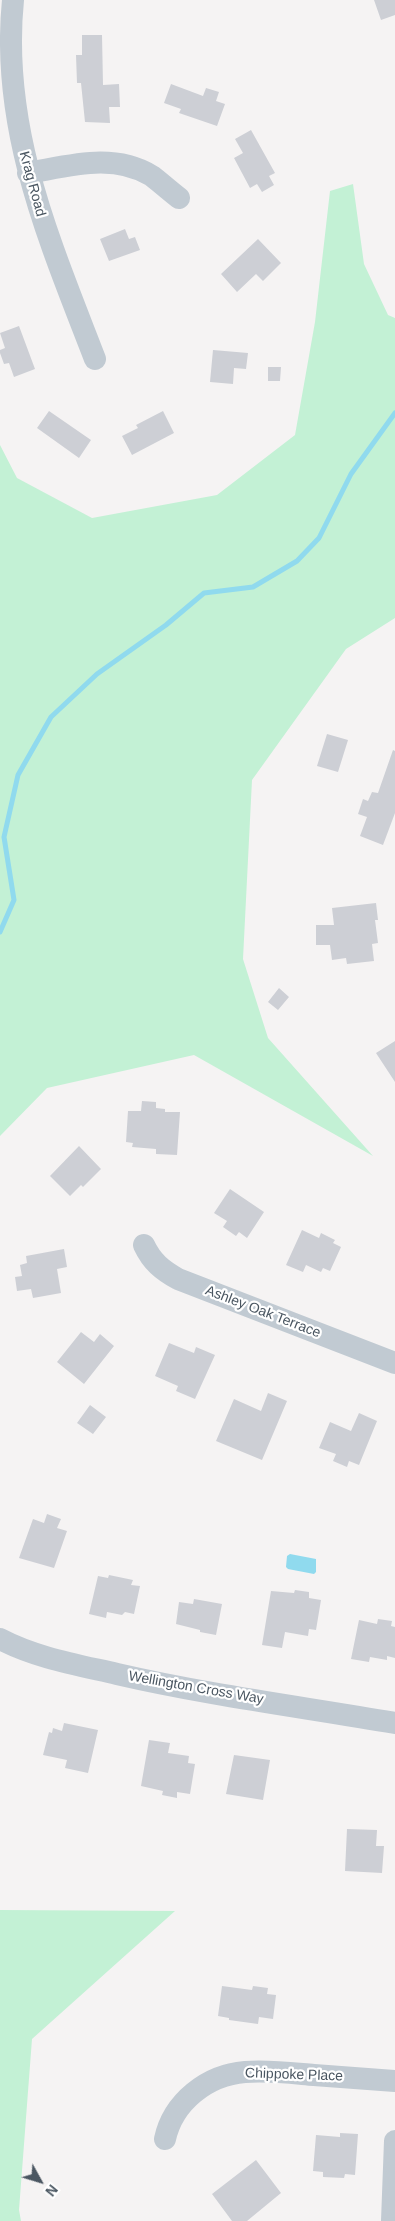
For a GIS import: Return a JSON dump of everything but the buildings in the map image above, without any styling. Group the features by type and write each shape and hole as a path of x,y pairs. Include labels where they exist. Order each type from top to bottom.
{"street":[{"name":"Krag Road","path":"13,0 12,65 15,102 28,173 42,219 95,359"},
{"path":"28,173 84,163 121,164 153,177 179,198"},
{"name":"Ashley Oak Terrace","path":"144,1245 150,1259 164,1271 178,1279 395,1362"},
{"name":"Wellington Cross Way","path":"0,1639 12,1646 70,1664 157,1683 395,1723"},
{"name":"Chippoke Place","path":"166,2139 168,2124 188,2095 208,2084 242,2072 265,2071 395,2081"},
{"path":"392,2221 395,2141"}],"green space":[{"path":"353,184 364,264 388,315 395,318 395,618 346,649 252,780 243,959 268,1038 373,1156 194,1055 47,1088 0,1136 0,445 17,478 92,518 217,495 295,435 315,322 330,191"},
{"path":"0,1910 175,1911 32,2039 19,2210 21,2221 0,2221"}],"water":[{"path":"290,1554 316,1559 316,1572 314,1574 288,1569 286,1567 287,1556"}],"waterway":[{"path":"0,932 14,900 4,837 18,775 51,717 97,674 166,625 204,593 253,587 297,561 319,538 351,474 395,413"}]}
